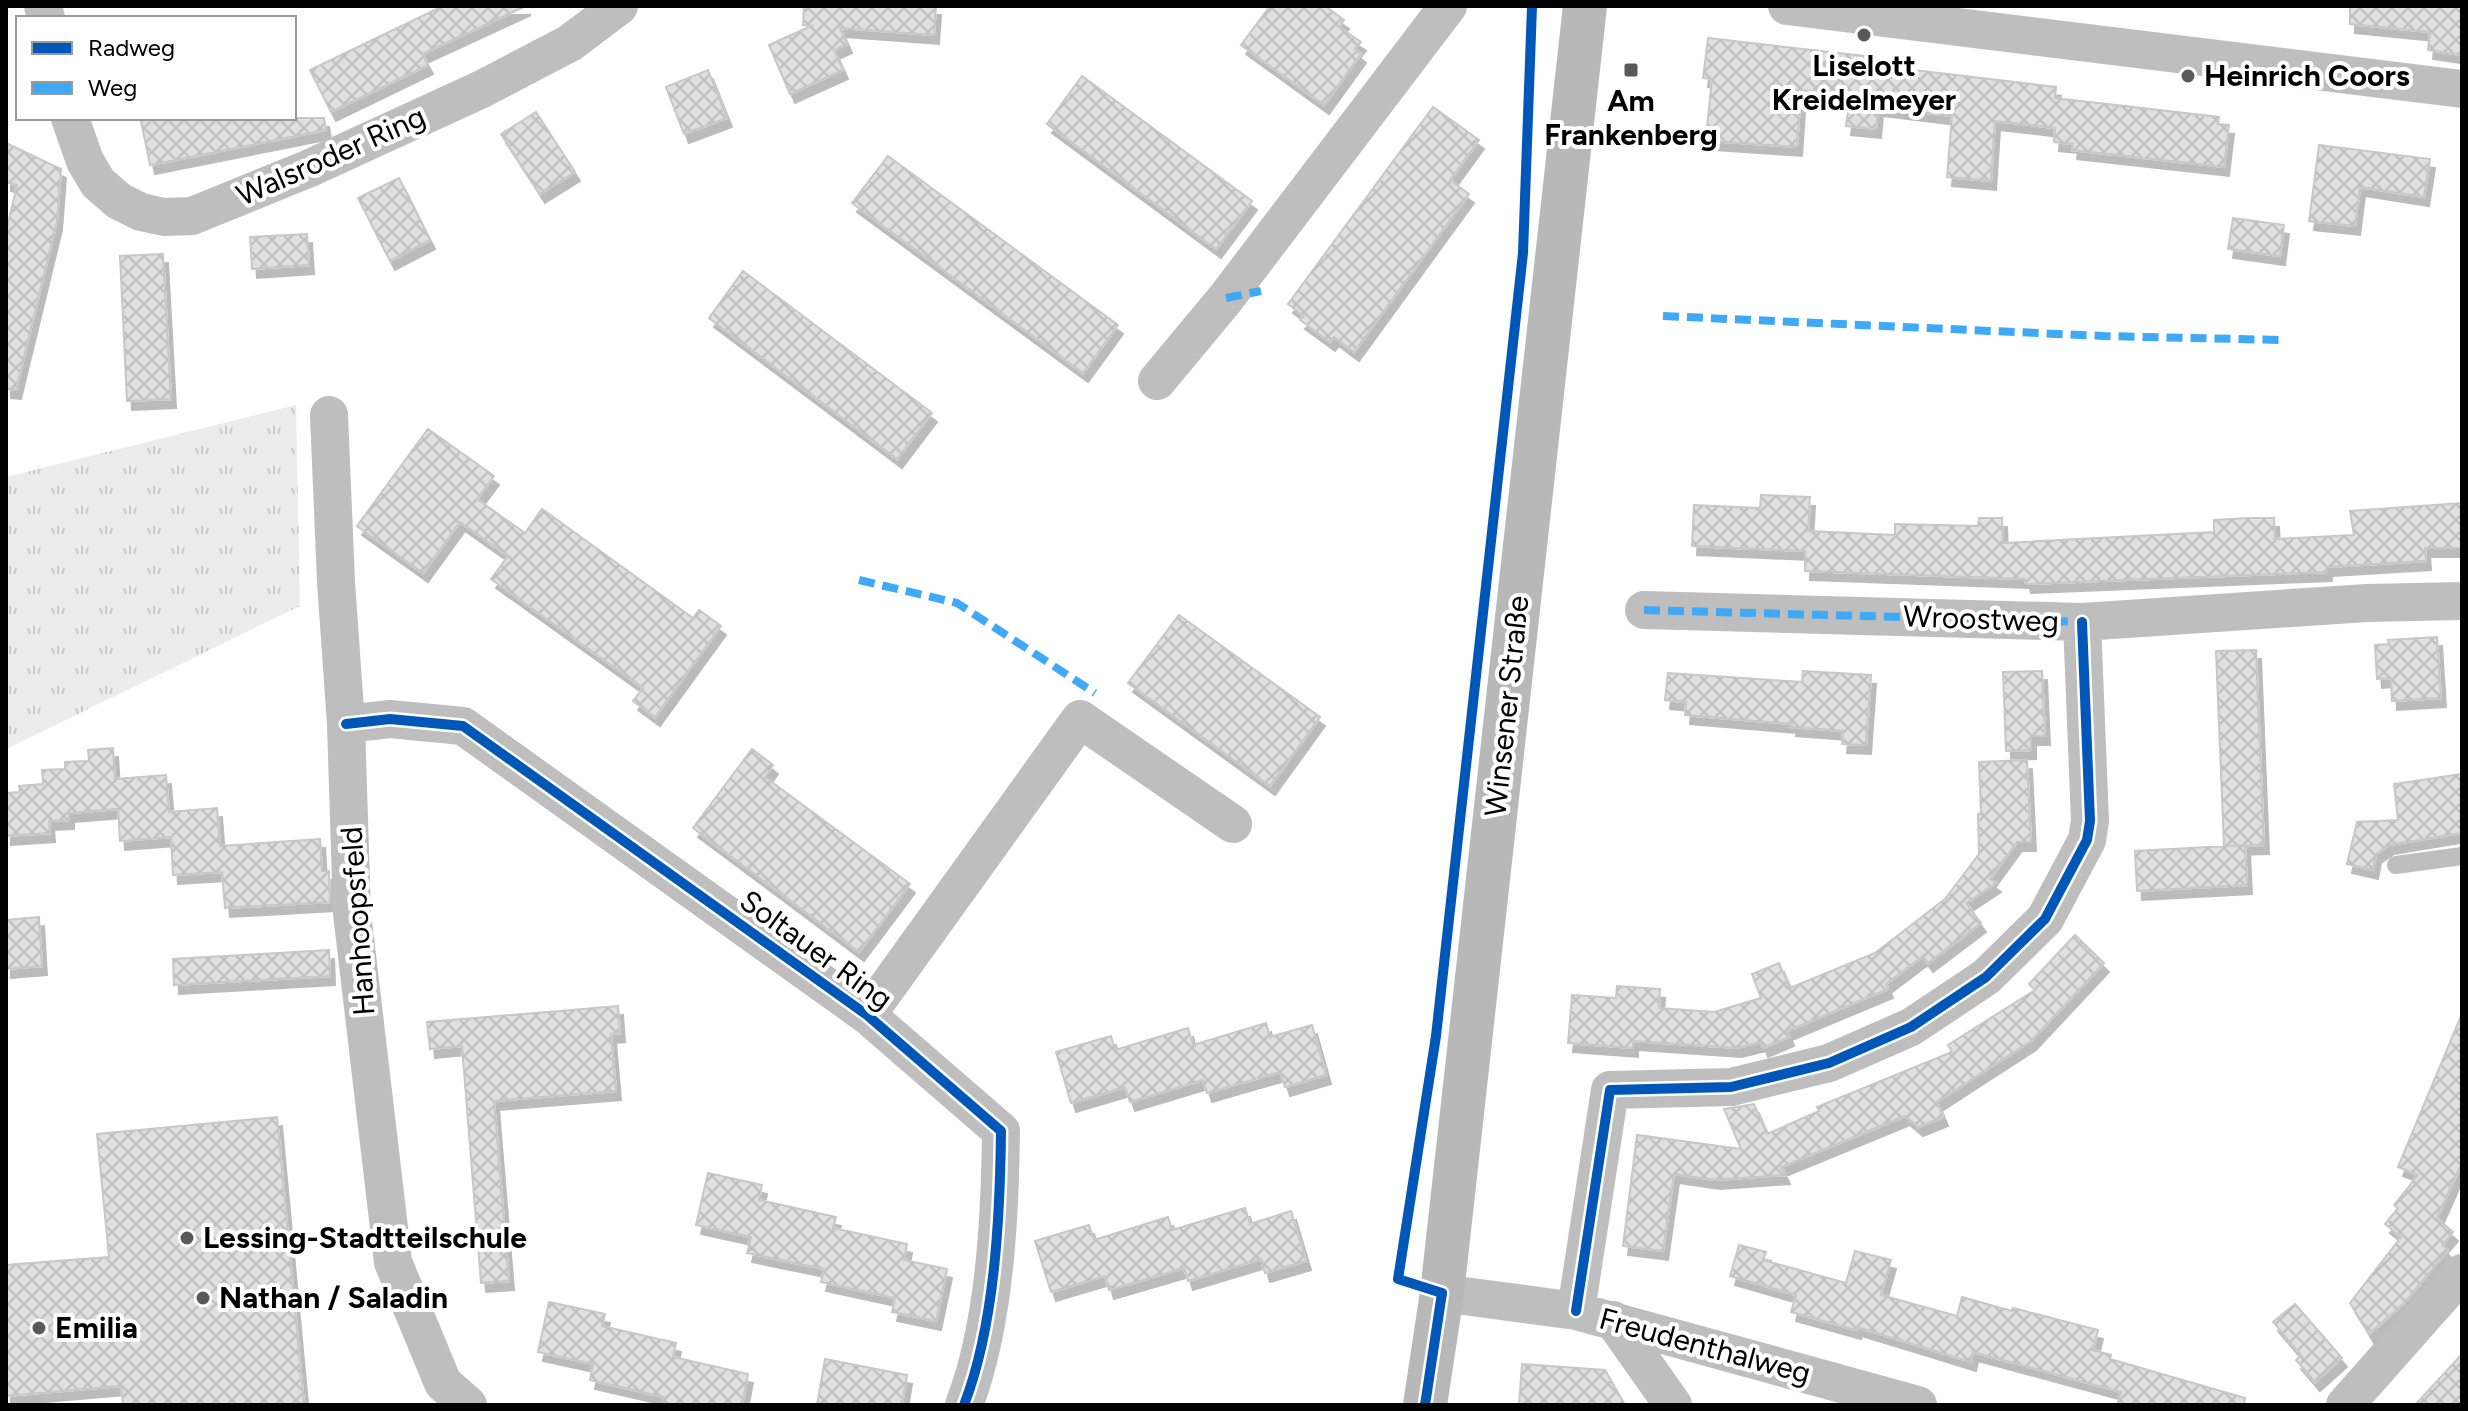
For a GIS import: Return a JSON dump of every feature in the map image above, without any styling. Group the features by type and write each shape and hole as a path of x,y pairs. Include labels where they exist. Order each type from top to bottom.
{"main road":[{"name":"Winsener Straße","path":"1425,1405 1442,1293 1585,6"}],"street":[{"name":"Walsroder Ring","path":"71,120 85,161 98,183 119,201 141,212 164,217 192,216 310,168 482,89 570,43 619,6"},
{"path":"1157,381 1226,298 1448,6"},
{"path":"1787,6 2462,89"},
{"name":"Hanhoopsfeld","path":"329,415 346,724 352,913 393,1262 443,1383 468,1405"},
{"name":"Wroostweg","path":"1644,610 2082,622 2367,603 2462,601"},
{"path":"1576,1311 1610,1090 1731,1087 1829,1063 1911,1027 1974,986 2045,919 2087,840 2090,821 2082,622"},
{"name":"Soltauer Ring","path":"346,724 390,719 463,726 867,1015 1001,1131 1000,1212 977,1373 964,1405"},
{"name":"Soltauer Ring","path":"867,1015 1080,719 1233,824"},
{"path":"2345,1405 2462,1273"},
{"name":"Freudenthalweg","path":"1442,1293 1576,1311 1918,1405"},
{"path":"1613,1320 1673,1405"}],"lane":[{"path":"2396,865 2462,856"}],"green space":[{"path":"296,405 300,606 6,749 6,477"}],"building":[{"path":"443,6 526,6 422,54 428,65 331,112 310,70"},
{"path":"804,6 936,6 934,35 840,28 847,44 834,50 843,70 790,94 769,45 811,26 803,25"},
{"path":"1270,6 1325,6 1344,20 1339,27 1361,42 1355,49 1361,54 1324,105 1241,45"},
{"path":"2350,6 2462,6 2462,55 2428,50 2430,32 2350,24"},
{"path":"1708,38 1864,56 1863,64 2056,87 2055,98 2219,117 2218,124 2229,125 2224,167 2072,150 2073,144 2054,142 2055,128 1995,121 1991,181 1947,177 1952,116 1878,107 1876,129 1846,126 1850,96 1801,90 1797,147 1710,141 1710,137 1706,137 1712,79 1703,78"},
{"path":"708,70 727,118 684,134 666,87"},
{"path":"1082,76 1252,201 1216,249 1047,124"},
{"path":"1433,107 1479,140 1450,180 1469,194 1354,352 1334,337 1330,342 1300,320 1304,316 1288,304"},
{"path":"536,112 575,172 540,194 501,134"},
{"path":"324,118 326,130 150,165 141,121"},
{"path":"6,143 61,169 57,221 16,390 6,389 6,232 17,185 6,182"},
{"path":"2319,145 2430,159 2424,197 2360,187 2355,226 2309,221"},
{"path":"888,156 1118,325 1083,373 852,203"},
{"path":"399,178 430,240 390,261 358,198"},
{"path":"2233,218 2284,225 2280,256 2228,249"},
{"path":"307,234 309,265 252,269 250,237"},
{"path":"163,254 171,399 127,401 120,256"},
{"path":"743,271 932,413 897,459 709,318"},
{"path":"428,429 494,476 477,499 525,533 542,509 693,618 699,610 721,626 655,717 633,701 643,688 491,579 508,556 460,522 423,573 357,526"},
{"path":"1761,495 1810,497 1808,531 1895,535 1895,524 1978,526 1979,518 2002,518 2003,543 2214,532 2214,520 2249,518 2274,518 2275,539 2354,535 2350,511 2462,503 2462,548 2425,548 2426,561 2327,567 2327,572 2026,584 2025,579 1805,571 1805,551 1692,546 1694,505 1760,508"},
{"path":"1179,615 1320,717 1270,786 1128,683"},
{"path":"2437,637 2441,698 2392,701 2391,678 2377,679 2375,645 2389,644 2388,640"},
{"path":"2256,650 2264,845 2224,846 2216,651"},
{"path":"1803,671 1871,675 1866,745 1842,744 1843,731 1685,715 1686,702 1665,700 1668,673 1802,682"},
{"path":"2042,671 2045,736 2031,736 2031,750 2006,751 2003,672"},
{"path":"113,748 115,779 166,775 169,812 217,808 220,846 320,839 322,871 329,871 330,902 225,908 222,872 173,875 171,837 120,841 118,809 69,813 69,820 49,821 50,833 6,836 6,793 20,792 19,786 43,784 42,770 65,769 65,762 89,761 88,750"},
{"path":"752,749 773,765 765,777 910,884 859,952 693,828"},
{"path":"2027,760 2031,842 2017,842 1990,879 1996,883 1966,903 1981,923 1928,963 1923,956 1886,984 1888,989 1787,1031 1789,1037 1763,1048 1761,1042 1737,1048 1633,1041 1633,1048 1568,1043 1572,995 1616,998 1617,986 1660,989 1659,1008 1714,1012 1761,998 1752,974 1779,963 1790,988 1875,953 1945,899 1979,854 1979,762"},
{"path":"2462,774 2462,833 2389,845 2376,854 2373,870 2347,864 2357,822 2398,820 2394,784"},
{"path":"2245,845 2247,885 2137,891 2135,851"},
{"path":"39,917 42,966 6,969 6,920"},
{"path":"2075,935 2104,963 2031,1041 1937,1102 1943,1117 1918,1127 1905,1116 1781,1167 1785,1175 1715,1180 1674,1174 1663,1251 1623,1246 1637,1135 1741,1149 1724,1109 1754,1104 1767,1134 1819,1111 1817,1107 1952,1052 1948,1045 2035,990 2029,984"},
{"path":"329,950 330,976 174,985 173,959"},
{"path":"618,1006 620,1033 611,1034 616,1091 494,1101 509,1281 481,1283 462,1046 430,1049 427,1022"},
{"path":"2461,1016 2462,1162 2437,1218 2453,1232 2442,1245 2448,1250 2404,1303 2369,1334 2350,1303 2401,1237 2385,1224 2398,1208 2394,1205 2418,1175 2398,1167"},
{"path":"1266,1023 1270,1037 1312,1025 1326,1075 1285,1087 1280,1072 1207,1093 1203,1080 1130,1102 1125,1087 1071,1103 1056,1052 1111,1036 1115,1050 1188,1028 1193,1045"},
{"name":"Nathan / Saladin","path":"277,1117 304,1405 123,1405 121,1386 6,1396 6,1265 109,1257 97,1134"},
{"path":"708,1173 762,1185 759,1200 836,1217 833,1228 907,1244 904,1260 947,1269 936,1321 892,1312 895,1298 821,1282 824,1269 747,1253 751,1237 696,1225"},
{"path":"1245,1208 1250,1224 1291,1211 1306,1261 1265,1273 1261,1259 1188,1281 1184,1268 1109,1290 1105,1276 1051,1292 1035,1241 1089,1225 1094,1240 1168,1217 1172,1230"},
{"path":"1739,1245 1766,1252 1763,1260 1846,1283 1855,1251 1891,1260 1881,1295 1957,1316 1962,1297 2098,1330 2093,1350 2111,1355 2110,1359 2245,1398 2244,1405 2117,1405 2121,1392 1973,1352 1971,1362 1857,1327 1856,1330 1791,1312 1796,1295 1730,1276"},
{"path":"549,1302 605,1314 602,1326 676,1343 673,1357 748,1374 742,1405 662,1405 664,1397 590,1380 593,1364 538,1352"},
{"path":"2295,1304 2342,1358 2315,1382 2296,1360 2301,1355 2273,1322"},
{"path":"2462,1354 2462,1405 2415,1405"},
{"path":"825,1359 907,1375 902,1405 817,1405"},
{"path":"1522,1364 1605,1370 1625,1405 1519,1405"}],"marked path":[{"path":"1226,298 1261,291"},
{"path":"1663,316 2103,336 2282,340"},
{"path":"859,580 957,603 1095,693"},
{"path":"1644,610 2082,622 2082,630"}],"cycle path":[{"path":"1425,1405 1442,1293 1398,1279 1436,1036 1523,253 1532,6"},
{"path":"1576,1311 1610,1090 1731,1087 1829,1063 1911,1027 1986,977 2045,919 2087,840 2090,821 2082,622"},
{"path":"346,724 390,719 463,726 867,1015 1001,1131 994,1270 983,1341 964,1405"}],"place":[{"name":"Liselott Kreidelmeyer","path":"1864,35"},
{"name":"Am Frankenberg","path":"1631,70"},
{"name":"Heinrich Coors","path":"2188,76"},
{"name":"Lessing-Stadtteilschule","path":"187,1238"},
{"name":"Nathan / Saladin","path":"203,1298"},
{"name":"Emilia","path":"39,1328"}]}
